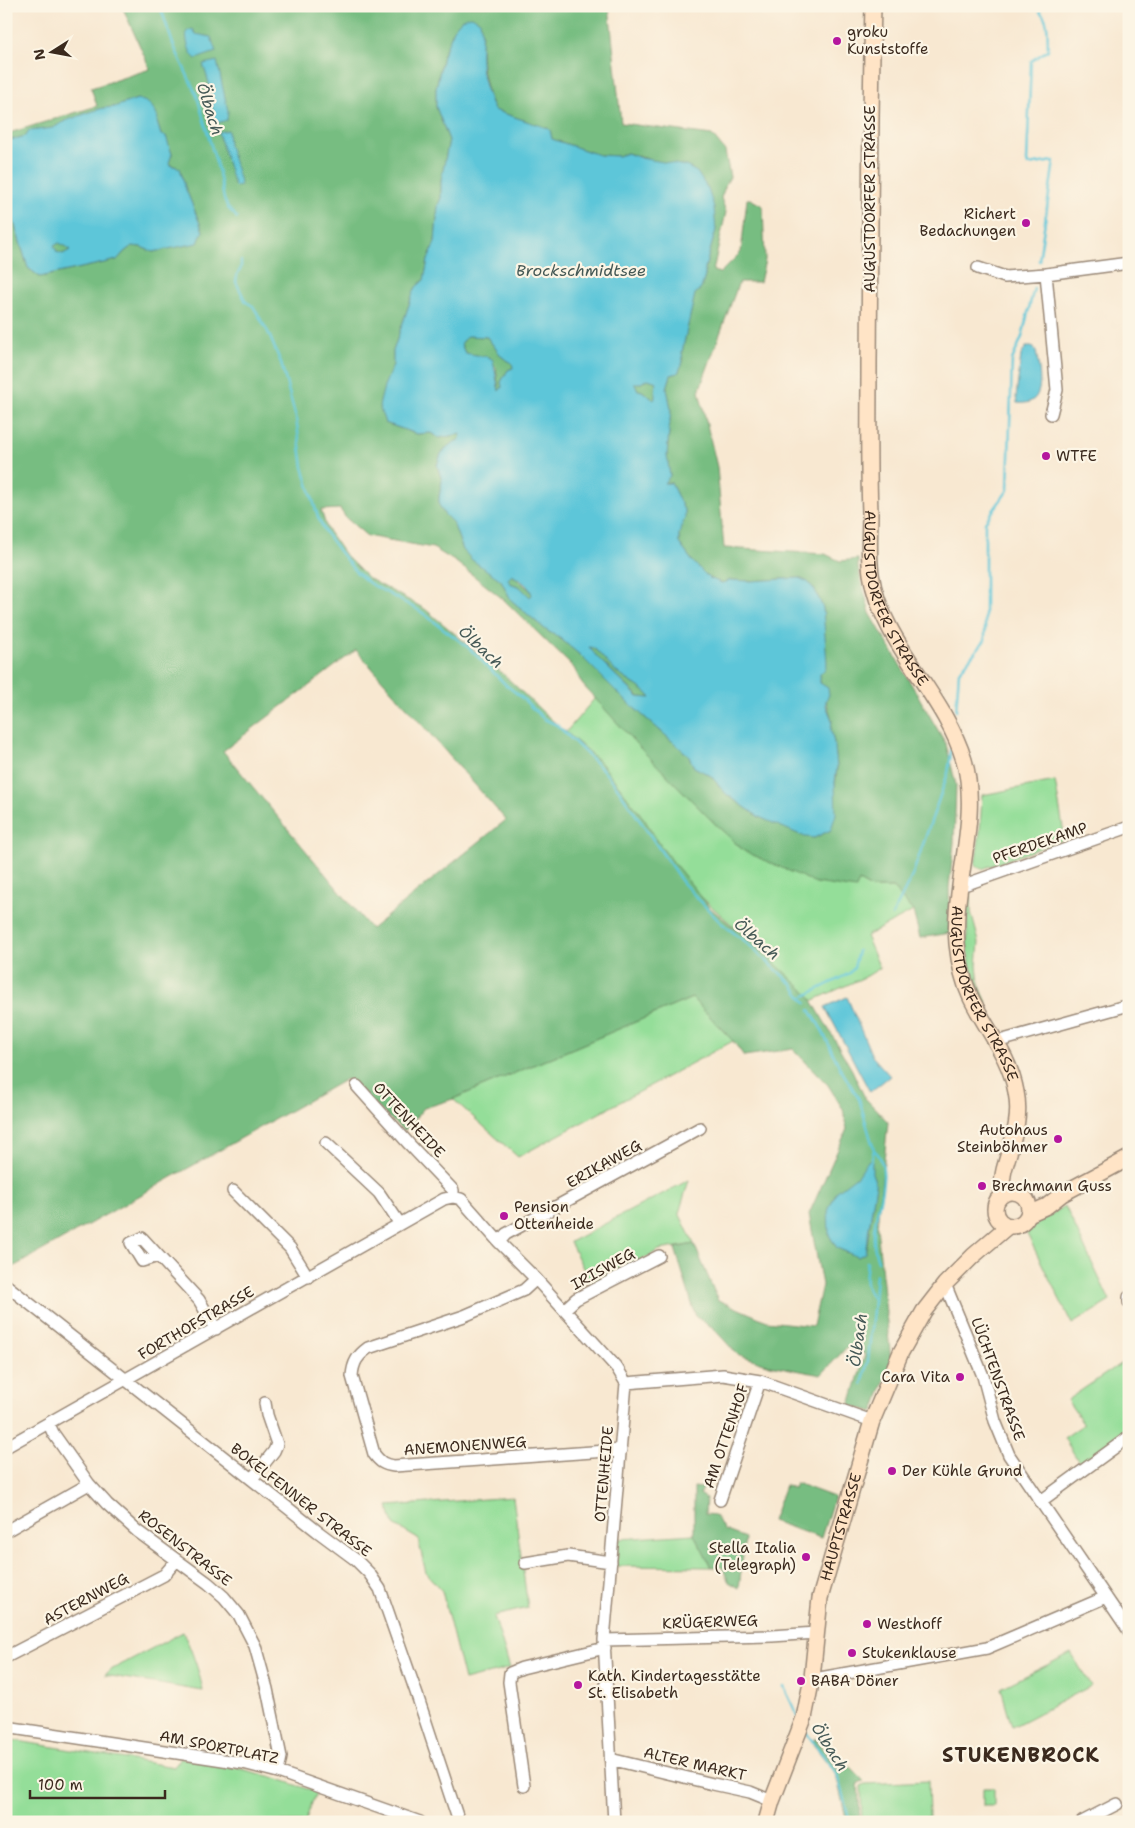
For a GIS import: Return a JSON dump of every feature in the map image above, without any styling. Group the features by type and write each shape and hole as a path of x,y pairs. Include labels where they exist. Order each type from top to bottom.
{"main road":[{"name":"AUGUSTDORFER STRASSE","path":"873,6 870,120 868,465 871,573 877,599 889,627 953,731 965,764 969,788 968,821 960,884 957,941 961,968 971,997 1012,1073 1017,1094 1016,1132 1004,1170 1002,1194"},
{"path":"1062,1194 1041,1198 1023,1196 1011,1191 1002,1194 996,1203 995,1214 1000,1222 1008,1226 1020,1224 1029,1214 1047,1206 1062,1194 1129,1158"},
{"path":"1007,1162 1010,1178 1030,1209 1029,1214"},
{"name":"HAUPTSTRASSE","path":"972,1256 995,1214"},
{"name":"HAUPTSTRASSE","path":"766,1822 772,1801 802,1724 812,1678 820,1598 872,1421 901,1352 924,1311 945,1284 972,1256 1008,1226"}],"street":[{"path":"978,268 1005,277 1046,274 1129,263"},
{"path":"1046,274 1057,390 1051,414"},
{"name":"PFERDEKAMP","path":"960,884 967,884 1129,827"},
{"path":"996,1042 1129,1005"},
{"name":"OTTENHEIDE","path":"357,1086 409,1144 454,1190 453,1197 461,1199 617,1368 626,1383 605,1644 614,1822"},
{"name":"ERIKAWEG","path":"499,1242 506,1234 700,1128"},
{"path":"326,1142 378,1193 400,1224 444,1199 453,1197"},
{"path":"233,1191 290,1248 308,1277"},
{"name":"FORTHOFSTRASSE","path":"6,1447 126,1381 400,1224"},
{"path":"158,1256 199,1300 216,1329"},
{"name":"IRISWEG","path":"564,1310 576,1299 659,1256"},
{"name":"ANEMONENWEG","path":"536,1279 524,1290 464,1316 368,1348 357,1356 352,1368 352,1376 374,1454 379,1461 386,1465 394,1466 621,1450"},
{"name":"LÜCHTENSTRASSE","path":"945,1284 983,1376 995,1421 1009,1455 1129,1631"},
{"name":"BOKELFENNER STRASSE","path":"6,1285 356,1560 369,1573 380,1589 459,1822"},
{"path":"1129,1297 1129,1302"},
{"name":"AM OTTENHOF","path":"626,1383 723,1375 760,1381 872,1421"},
{"name":"AM OTTENHOF","path":"720,1500 760,1381"},
{"path":"252,1480 274,1451 277,1444 265,1403"},
{"name":"ROSENSTRASSE","path":"49,1424 53,1433 89,1484 107,1504 137,1531 208,1583 224,1597 239,1615 255,1646 267,1689 281,1757 278,1772"},
{"path":"1041,1502 1129,1437"},
{"path":"6,1531 89,1484"},
{"path":"525,1563 568,1556 612,1562"},
{"name":"ASTERNWEG","path":"6,1658 164,1575 176,1561"},
{"path":"812,1678 987,1648 1106,1597"},
{"name":"KRÜGERWEG","path":"524,1786 509,1682 510,1674 522,1668 605,1644 816,1633"},
{"name":"AM SPORTPLATZ","path":"6,1726 243,1763 278,1772 420,1822"},
{"name":"ALTER MARKT","path":"610,1759 750,1792 772,1801"},
{"path":"1082,1822 1117,1804"}],"green space":[{"path":"122,6 609,6 621,123 712,135 725,151 730,177 721,198 726,212 713,271 720,273 741,252 747,199 763,206 765,260 760,282 739,282 699,391 717,467 724,548 825,554 840,561 858,559 858,568 870,613 946,744 956,785 954,843 949,887 950,933 920,938 913,911 893,888 871,888 859,881 856,889 816,883 744,851 640,748 582,684 574,668 503,599 456,562 433,548 367,536 346,518 340,509 321,510 327,529 345,555 368,578 425,609 501,672 601,763 644,819 662,848 710,908 764,953 809,995 852,1070 865,1098 888,1122 877,1227 891,1361 874,1412 850,1405 865,1354 846,1348 821,1375 770,1365 737,1354 712,1327 696,1317 675,1248 694,1244 718,1300 767,1321 813,1326 822,1285 809,1214 847,1129 843,1109 828,1085 793,1049 744,1056 733,1041 692,998 453,1099 424,1108 404,1131 346,1079 6,1271 6,196 28,268 40,277 117,260 132,246 141,247 153,252 203,231 185,187 180,168 169,163 172,154 166,136 161,135 157,122 137,99 114,107 90,112 65,121 53,128 36,130 27,136 6,141 6,134 97,106 91,88 150,69","holes":["455,27 482,32 481,53 483,71 494,110 547,128 550,130 552,139 599,155 619,156 627,153 648,159 711,201 716,230 701,289 695,293 682,352 683,362 678,373 671,375 667,388 671,409 667,456 670,476 664,482 671,483 685,512 679,534 679,543 693,562 709,578 722,583 731,580 750,581 799,578 808,582 815,590 823,608 825,669 819,678 832,720 831,730 837,767 831,830 814,838 759,817 726,794 711,776 694,767 688,755 624,699 581,656 561,639 546,630 511,600 501,580 463,550 453,522 444,514 439,504 442,481 437,465 441,454 448,446 460,439 461,434 439,438 431,433 417,434 385,423 384,386 393,365 393,351 413,293 416,287 424,280 428,260 435,242 438,205 441,198 441,180 449,140 436,107 436,89 443,55","356,650 506,820 371,929 223,751","872,1173 876,1184 865,1253 858,1257 837,1248 829,1235 849,1183 857,1176"]},
{"path":"59,243 70,250 63,254 57,252 54,246"},
{"path":"467,336 487,337 502,357 512,363 513,368 508,370 501,382 502,387 499,392 496,367 475,355 465,353 461,344"},
{"path":"648,379 657,382 654,400 638,390 633,382 641,383"},
{"path":"512,575 531,591 532,595 530,598 520,587 510,583 508,579"},
{"path":"588,646 604,657 621,676 644,691 651,698 639,697"},
{"path":"595,698 708,817 744,851 859,881 871,888 893,888 913,911 866,936 880,968 867,976 812,1001 809,995 699,895 662,848 644,819 601,763 566,732"},
{"path":"1055,781 1065,839 982,869 975,866 980,831 982,795"},
{"path":"971,892 971,912 979,942 977,966 979,984 987,1003 985,1004 970,965 967,943 967,901"},
{"path":"692,998 733,1041 518,1157 453,1099"},
{"path":"689,1180 679,1213 694,1244 659,1250 593,1288 570,1242"},
{"path":"1065,1206 1110,1301 1072,1324 1025,1230"},
{"path":"1129,1358 1129,1430 1081,1465 1064,1438 1084,1424 1067,1400"},
{"path":"796,1483 834,1497 821,1538 772,1521 785,1485 794,1488"},
{"path":"694,1487 702,1488 700,1494 706,1498 705,1514 715,1515 724,1530 745,1538 739,1588 729,1582 722,1567 711,1567 694,1534"},
{"path":"513,1497 528,1608 494,1616 510,1668 464,1680 442,1591 426,1573 418,1539 394,1525 388,1506"},
{"path":"694,1534 711,1567 616,1566 619,1539"},
{"path":"183,1632 195,1661 203,1691 105,1675 107,1672"},
{"path":"1071,1653 1091,1686 1012,1727 1001,1688"},
{"path":"815,1738 838,1770 847,1764 864,1781 858,1783 860,1822 847,1822 836,1774 813,1744"},
{"path":"6,1739 174,1767 181,1758 273,1777 316,1792 305,1822 6,1822"},
{"path":"928,1781 929,1817 916,1818 916,1822 862,1822 861,1786 865,1784"},
{"path":"983,1788 994,1788 994,1806 983,1806"}],"water":[{"name":"Brockschmidtsee","path":"472,16 480,21 482,74 494,110 547,128 550,130 552,139 599,155 619,156 627,153 641,158 686,166 697,172 708,189 714,207 716,230 701,289 695,294 682,352 683,362 678,373 671,375 667,388 671,409 667,455 670,476 664,483 671,483 685,512 685,518 679,534 679,543 693,562 709,578 722,583 731,580 750,581 799,578 808,582 815,590 823,608 827,663 825,669 820,674 820,683 828,688 829,695 826,705 832,720 831,730 837,767 835,782 836,814 831,830 814,838 805,837 759,817 726,794 711,776 694,767 688,755 624,699 581,656 561,639 546,630 511,600 501,580 472,560 463,550 453,523 444,514 439,505 442,481 437,465 441,454 448,446 460,439 461,434 439,438 431,433 417,434 385,423 379,406 384,386 393,365 393,351 413,293 416,287 424,280 428,260 435,242 438,205 441,198 441,180 449,140 436,107 436,89 443,55 455,27 462,19","holes":["467,336 487,337 502,357 512,363 513,368 508,370 501,382 502,387 499,391 493,360 489,357 465,353 461,344","648,379 657,382 654,400 638,390 634,383 641,383","512,575 527,586 532,595 530,597 520,587 510,583 508,579","589,647 594,648 616,671 641,688 651,698 638,697"]},
{"path":"193,29 196,34 211,37 216,52 196,59 194,57 188,46 187,38 187,31"},
{"path":"217,61 228,111 227,120 217,123 214,119 209,83 203,64"},
{"path":"137,99 148,103 154,110 158,118 157,122 161,135 166,136 172,154 169,163 180,168 185,187 203,231 198,243 153,252 141,247 132,246 117,260 40,277 28,268 6,196 6,141 26,136 29,131 53,128 65,121 90,112 114,107","holes":["59,243 70,250 63,254 57,252 54,246"]},
{"path":"228,130 229,145 241,185 236,187 218,132"},
{"path":"1026,347 1033,347 1036,351 1040,385 1034,399 1027,403 1017,403 1021,355"},
{"path":"847,997 872,1056 890,1076 870,1092 825,1007"},
{"path":"872,1158 872,1173 876,1184 865,1253 858,1257 837,1248 829,1235 828,1211 836,1192 857,1176"}],"waterway":[{"name":"Ölbach","path":"160,6 173,44 197,96 219,173 224,199 228,208 237,218"},
{"path":"1039,261 1054,161 1028,165 1027,162 1031,61 1048,50 1047,24 1040,12 1041,6"},
{"name":"Ölbach","path":"241,261 241,268 236,282 246,302 253,306 268,332 281,363 296,418 303,467 318,517 325,532 339,551 355,571 369,583 420,611 469,648 544,719 557,725 602,769 616,786 683,883 720,922 792,984 806,1003"},
{"path":"956,711 959,672 985,640 985,522 1008,490 1012,360 1022,337 1034,288"},
{"path":"892,916 912,876 948,773 952,747"},
{"path":"803,997 850,973 854,968 858,951"},
{"name":"Ölbach","path":"810,1010 840,1068 859,1099 874,1150 871,1161"},
{"name":"Ölbach","path":"874,1150 880,1157 883,1166 882,1188 874,1234 878,1261"},
{"name":"Ölbach","path":"862,1384 868,1361 874,1300 866,1282 867,1262"},
{"name":"Ölbach","path":"874,1300 876,1275"},
{"name":"Ölbach","path":"784,1687 798,1717"},
{"name":"Ölbach","path":"805,1731 837,1774 849,1818 848,1822"}],"place":[{"name":"groku Kunststoffe","path":"837,41"},
{"name":"Richert Bedachungen","path":"1026,223"},
{"name":"WTFE","path":"1046,456"},
{"name":"Autohaus Steinböhmer","path":"1058,1139"},
{"name":"Brechmann Guss","path":"982,1186"},
{"name":"Pension Ottenheide","path":"504,1216"},
{"name":"Cara Vita","path":"960,1377"},
{"name":"Der Kühle Grund","path":"892,1471"},
{"name":"Stella Italia (Telegraph)","path":"806,1557"},
{"name":"Westhoff","path":"867,1624"},
{"name":"Stukenklause","path":"852,1653"},
{"name":"BABA Döner","path":"801,1681"},
{"name":"Kath. Kindertagesstätte St. Elisabeth","path":"578,1685"}],"district":[{"name":"STUKENBROCK","path":"1021,1755"}]}
